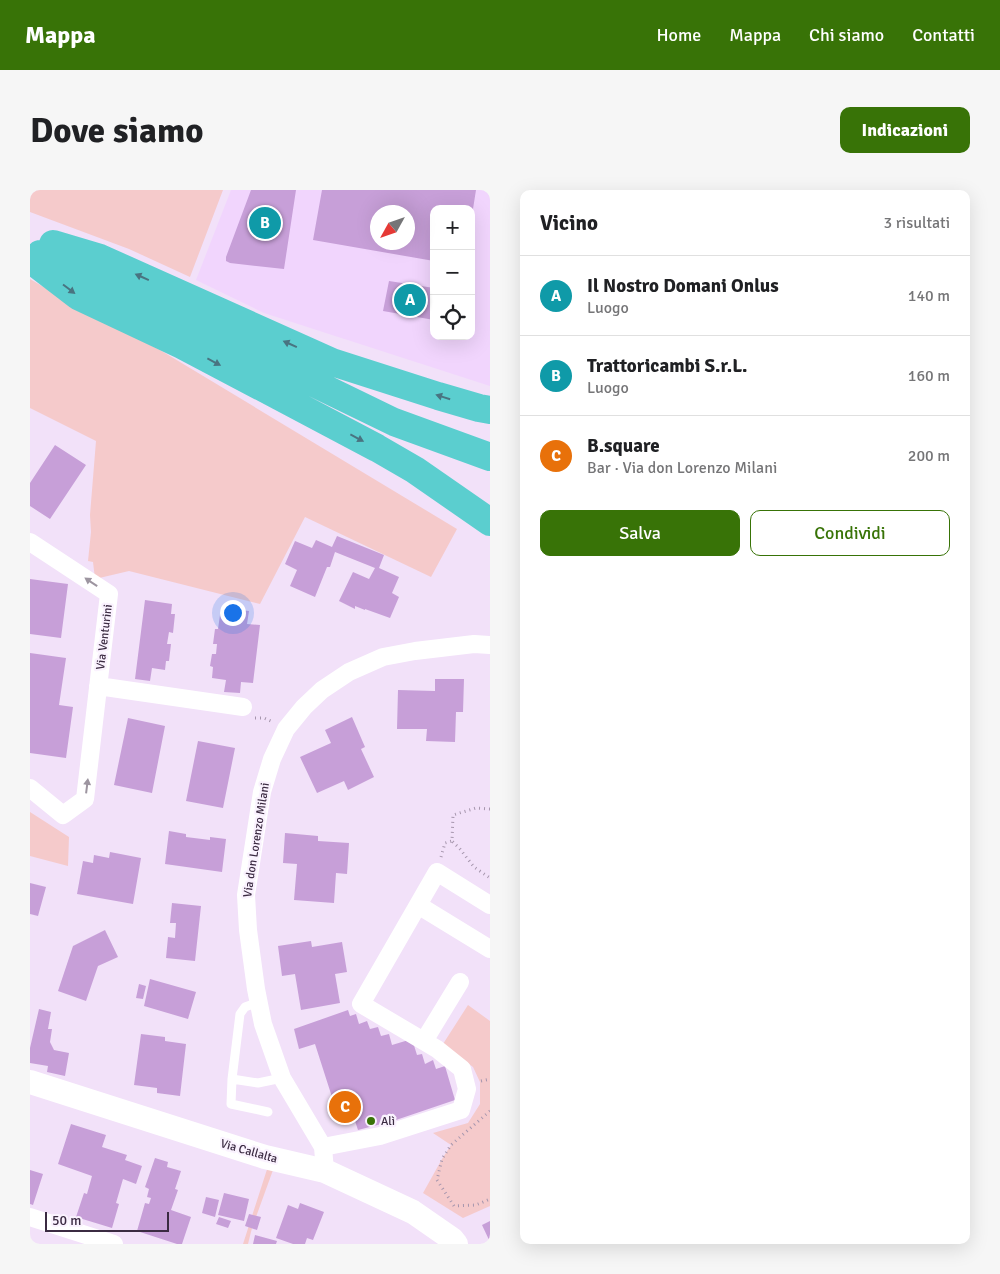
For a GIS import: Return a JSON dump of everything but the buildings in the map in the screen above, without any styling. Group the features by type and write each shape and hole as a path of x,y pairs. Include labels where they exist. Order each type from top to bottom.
{"highway":[{"path":"30,241 53,244 100,258 332,362 438,396 490,410"},
{"path":"30,250 120,289 394,422 490,457"},
{"path":"30,259 78,296 182,345 377,448 415,470 490,522"}],"street":[{"name":"Via Venturini","path":"30,542 109,594 85,798 64,815 30,788"},
{"name":"Via don Lorenzo Milani","path":"326,1171 322,1147 282,1078 263,1024 248,930 246,895 262,792 272,759 286,729 304,707 322,690 349,672 383,657 464,645 490,645"},
{"name":"Via Venturini","path":"98,686 243,706"},
{"path":"322,1147 380,1136 461,1110 467,1089 462,1069 437,1049 361,1004 437,872 490,905"},
{"path":"418,906 490,950"},
{"path":"424,1041 460,982"},
{"name":"Via Callalta","path":"30,1082 266,1157 326,1171 413,1212 452,1239 456,1244"},
{"path":"30,1217 114,1244"}],"lane":[{"path":"259,1002 245,1007 240,1014 231,1104 268,1112"},
{"path":"232,1079 258,1083 282,1078"}],"path":[{"path":"243,706 251,718 264,718 286,729"},
{"path":"490,809 476,808 453,815 452,841 474,867 490,878"},
{"path":"490,1111 451,1145 442,1159 437,1180 454,1206 476,1205 490,1199"}],"shaded area":[{"path":"30,190 223,190 190,277 129,249 30,212"},
{"path":"231,190 490,190 490,386 264,313 196,280"},
{"path":"30,279 90,314 160,350 457,529 431,577 305,517 260,604 129,571 95,579 93,562 88,561 96,441 30,408"},
{"path":"30,812 69,837 68,866 30,856"},
{"path":"468,1005 490,1021 490,1206 463,1218 423,1193 451,1145 433,1133 468,1123 480,1104 480,1082 473,1067 443,1044"},
{"path":"271,1157 277,1159 248,1244 243,1244"}],"place":[{"name":"Trattoricambi S.r.L.","path":"265,223"},
{"name":"Il Nostro Domani Onlus","path":"410,300"},
{"name":"B.square","path":"345,1107"},
{"name":"Alì","path":"371,1121"}]}
